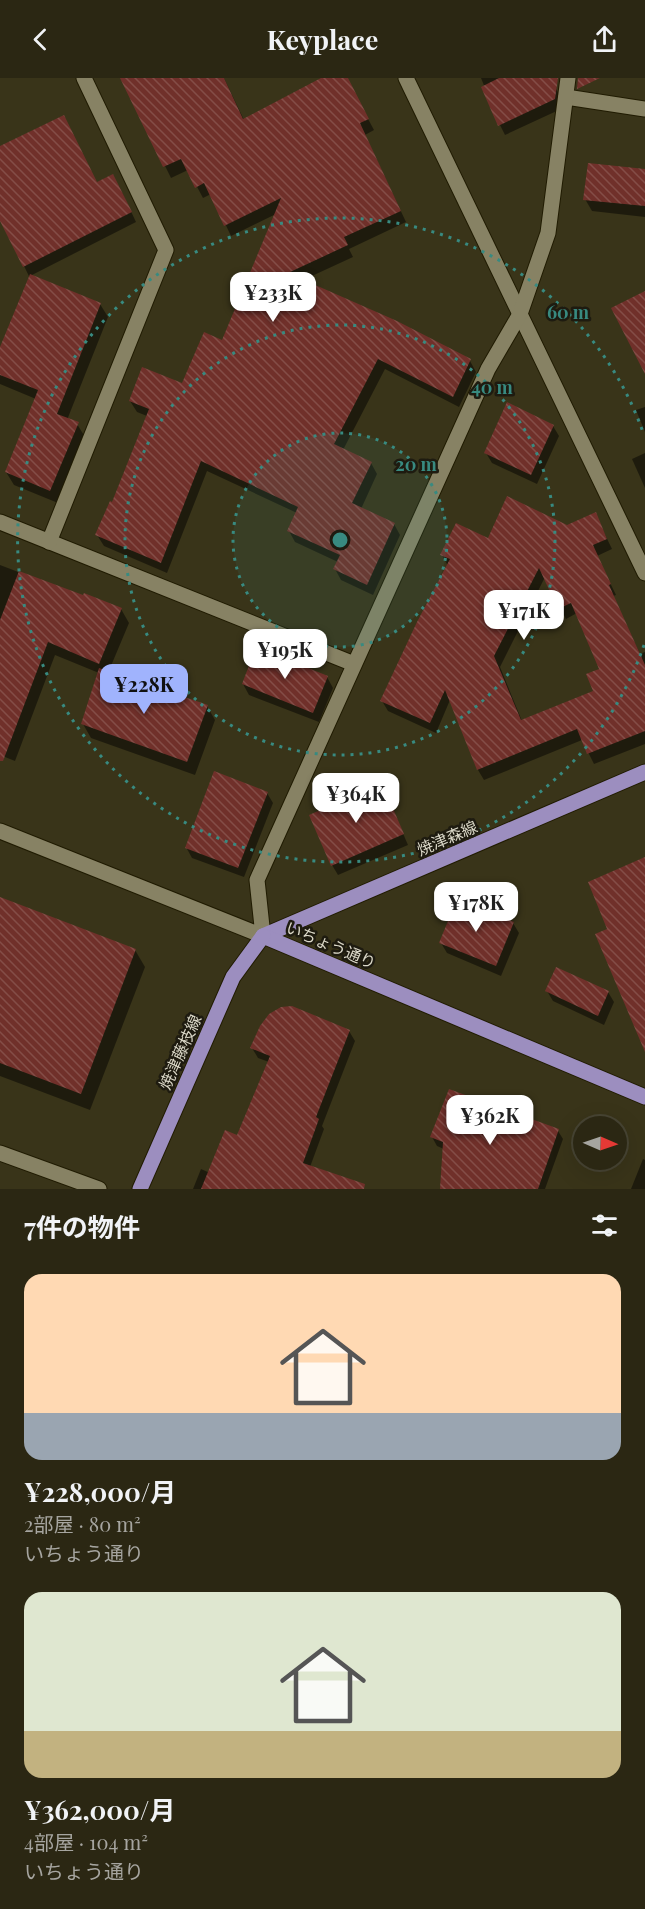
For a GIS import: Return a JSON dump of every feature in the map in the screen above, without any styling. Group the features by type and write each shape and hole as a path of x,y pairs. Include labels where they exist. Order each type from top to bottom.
{"main road":[{"name":"焼津森線","path":"263,936 645,772"},
{"name":"いちょう通り","path":"263,936 645,1098"},
{"name":"焼津藤枝線","path":"140,1189 233,977 263,936"}],"street":[{"path":"49,542 166,250 84,78"},
{"path":"406,78 645,573"},
{"path":"263,936 257,880 488,369 520,314 548,233 568,78"},
{"path":"566,97 645,109"},
{"path":"0,522 354,664"},
{"name":"いちょう通り","path":"0,831 263,936"},
{"path":"0,1153 99,1189"}],"building":[{"path":"120,78 224,78 243,119 321,78 348,78 369,119 360,123 401,211 344,237 348,245 288,273 397,321 471,359 453,397 378,359 334,444 372,462 352,503 395,523 367,585 333,569 340,555 287,531 298,507 201,461 161,563 95,535 110,501 112,502 149,409 129,401 142,367 182,383 204,332 222,340 281,198 224,226 204,183 195,188 181,159 163,167"},
{"path":"499,78 558,78 555,99 498,126 481,87"},
{"path":"578,78 600,78 577,89"},
{"path":"64,115 97,182 113,174 132,212 23,267 0,221 0,146"},
{"path":"588,163 645,169 645,206 583,200"},
{"path":"30,274 101,303 57,414 79,422 50,491 5,472 38,390 0,375 0,347"},
{"path":"645,291 645,374 611,308"},
{"path":"507,402 554,425 531,475 484,453"},
{"path":"507,496 567,525 596,512 607,539 593,545 645,665 645,731 587,754 577,729 477,770 445,690 430,723 380,701 450,559 440,555 456,523 488,538","holes":["539,568 558,609 571,603 599,669 586,674 593,691 521,720 494,656"]},
{"path":"19,571 122,608 99,664 48,642 3,761 0,761 0,620"},
{"path":"256,647 328,676 313,713 242,684"},
{"path":"99,668 208,705 187,762 81,724"},
{"path":"214,771 268,792 238,868 185,848"},
{"path":"382,783 404,834 331,866 309,815"},
{"path":"645,857 645,1052 595,934 607,929 588,882"},
{"path":"0,897 136,949 81,1094 0,1063"},
{"path":"457,899 514,922 496,966 439,943"},
{"path":"556,967 609,991 598,1016 545,991"},
{"path":"292,1006 350,1030 316,1117 319,1119 303,1163 365,1184 364,1189 201,1189 225,1130 237,1135 270,1056 250,1048 260,1026 269,1014 281,1007"},
{"path":"449,1089 559,1129 538,1189 440,1189 443,1142 430,1137"}]}
